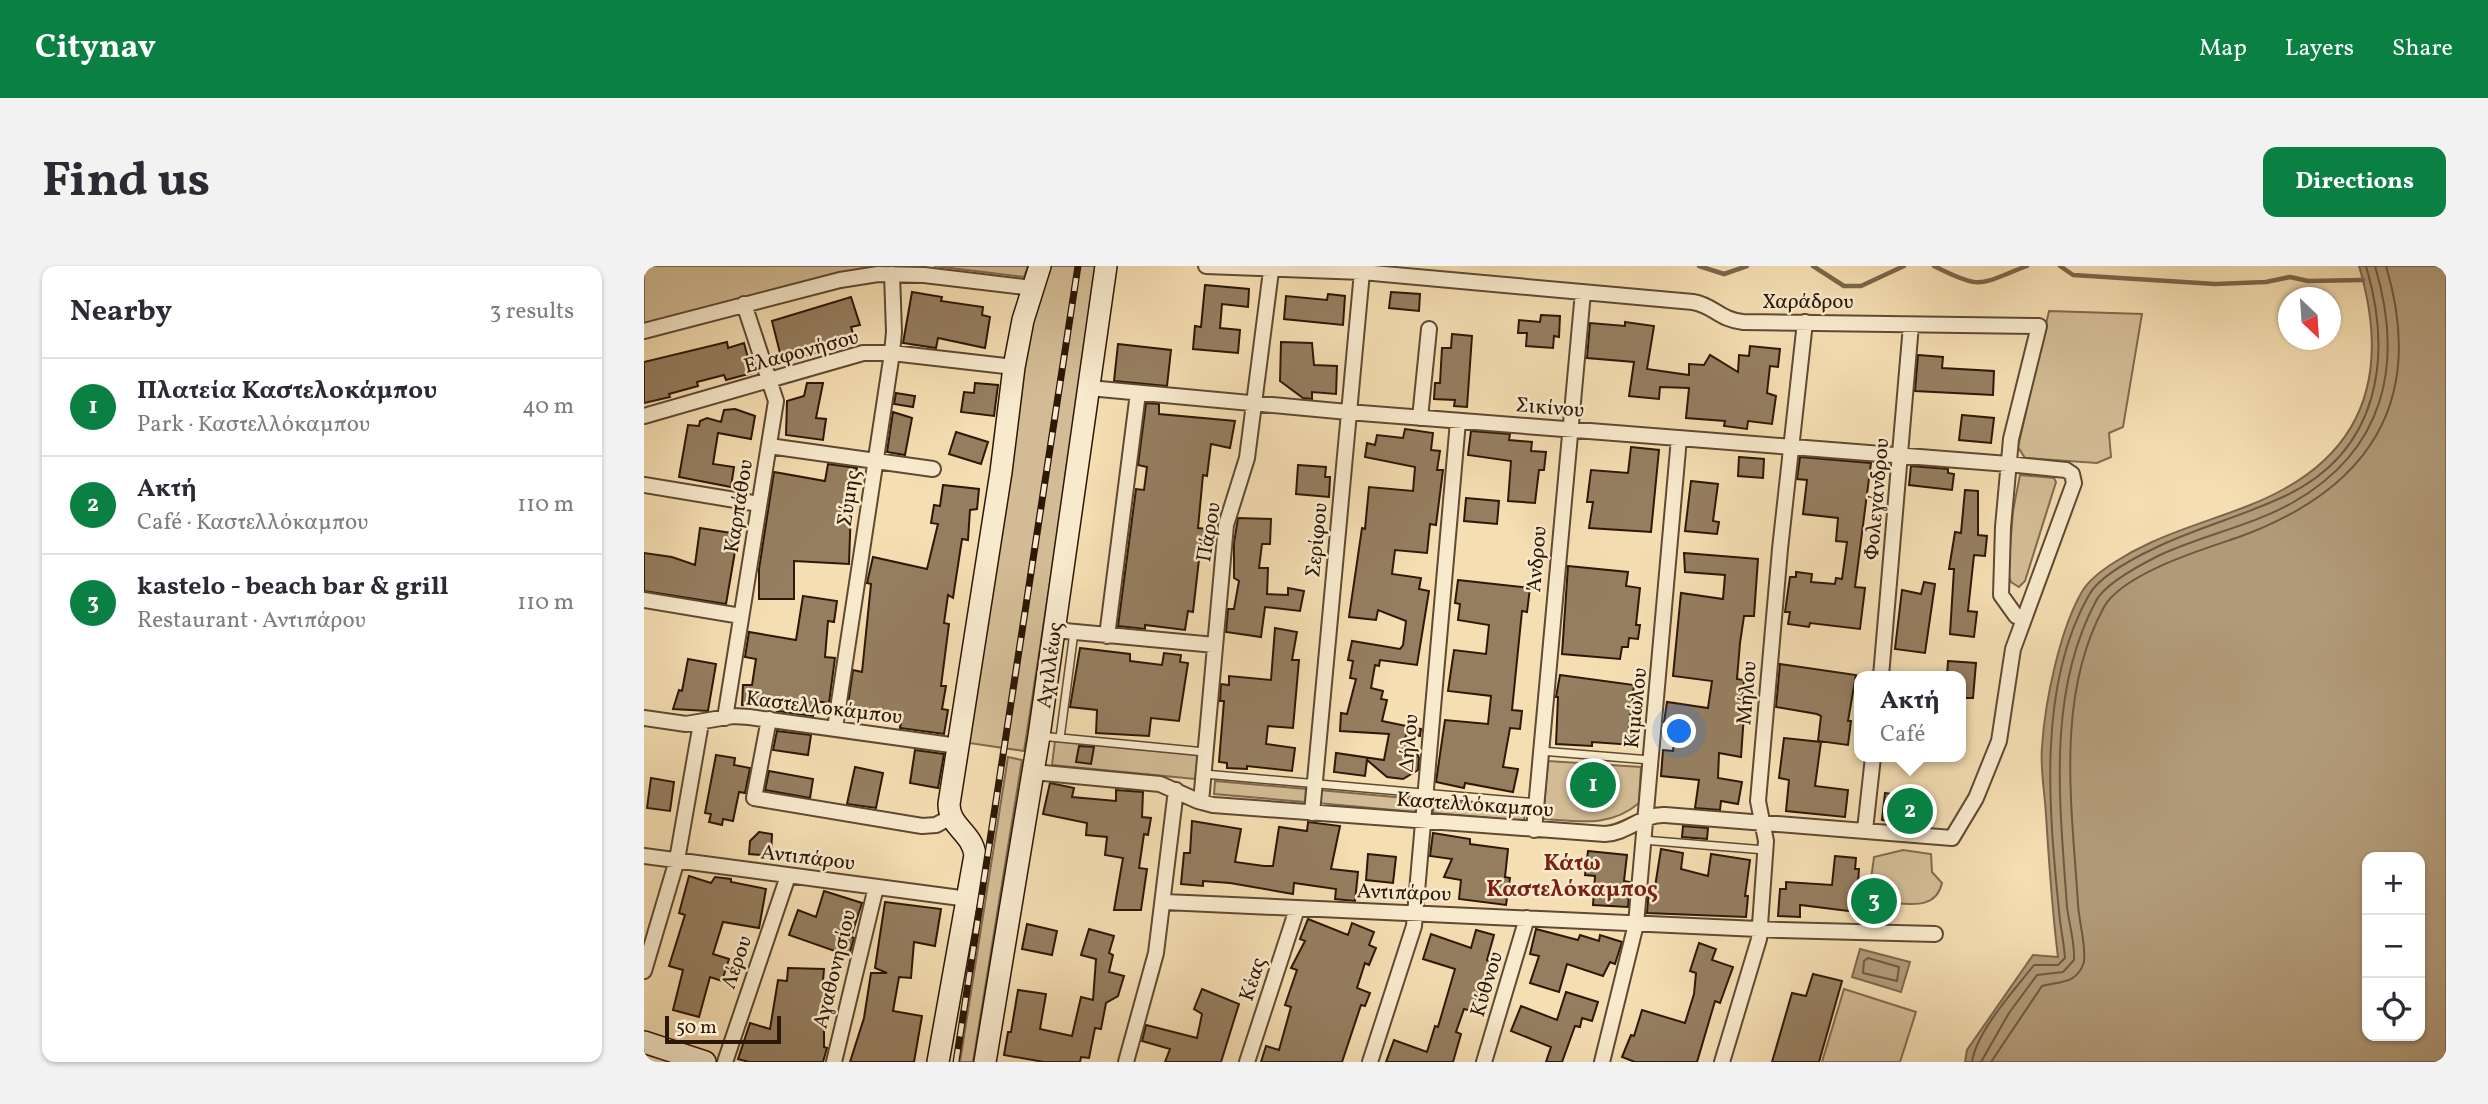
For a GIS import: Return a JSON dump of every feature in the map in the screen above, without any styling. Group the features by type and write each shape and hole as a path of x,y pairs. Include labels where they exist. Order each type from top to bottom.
{"street":[{"path":"938,1062 975,855 973,844 951,817 949,804 1001,472 1014,367 1040,266"},
{"name":"Αχιλλέως","path":"985,1062 1033,772 1050,737 1089,388 1107,266"},
{"name":"Χαράδρου","path":"1206,266 1271,271 1362,272 1702,303 1731,321 2039,326 2011,439 2008,464"},
{"name":"Πάρου","path":"1201,802 1226,525 1245,470 1271,271"},
{"name":"Σερίφου","path":"1312,813 1362,272"},
{"path":"644,331 840,280 892,274 1033,289"},
{"name":"Σύμης","path":"835,729 892,353 892,274"},
{"name":"Άνδρου","path":"1534,830 1583,292"},
{"name":"Καρπάθου","path":"725,718 776,401 744,304"},
{"name":"Μήλου","path":"1722,1062 1760,930 1766,850 1758,801 1805,322"},
{"name":"Φολεγάνδρου","path":"1881,671 1911,325"},
{"path":"1420,418 1429,329"},
{"name":"Ελαφονήσου","path":"644,416 863,353 892,353 1014,367"},
{"name":"Σικίνου","path":"1089,388 1348,412 2066,470 2074,478 2062,520 2013,649 1999,741 1976,798 1955,837 1865,830"},
{"path":"1107,636 1138,393"},
{"name":"Δήλου","path":"1370,1062 1411,939 1415,913 1458,421"},
{"name":"Κιμώλου","path":"1602,1062 1636,924 1679,438"},
{"path":"769,446 933,469"},
{"path":"2008,464 2000,588 2004,600 2016,616"},
{"path":"644,485 759,504"},
{"path":"644,600 741,616"},
{"path":"1063,631 1215,645"},
{"name":"Καστελλοκάμπου","path":"644,718 679,724 725,718 769,719 958,746"},
{"path":"769,719 754,798 922,826 936,825 951,817"},
{"path":"644,971 677,860 701,723"},
{"path":"1645,818 1665,815 1865,830 1872,762"},
{"name":"Καστελλόκαμπου","path":"1033,772 1160,784 1201,802 1423,822 1605,834 1629,829 1645,818"},
{"path":"1126,1062 1152,975 1165,902 1176,790"},
{"path":"1629,829 1643,846"},
{"name":"Αντιπάρου","path":"644,856 968,899"},
{"name":"Λέρου","path":"725,1062 788,876"},
{"name":"Αγαθονησίου","path":"834,1062 876,887"},
{"name":"Αντιπάρου","path":"1165,902 1760,930 1935,934"},
{"name":"Κέας","path":"1247,1062 1297,909"},
{"name":"Κύθνου","path":"1484,1062 1527,918"},
{"path":"644,1042 705,1062"}],"lane":[{"path":"1050,737 1205,752"},
{"path":"1541,751 1651,760"},
{"path":"1203,774 1536,803"},
{"path":"1643,846 1766,850"}],"shaded area":[{"path":"871,266 644,323 644,267"},
{"path":"934,266 1028,266 1024,277"},
{"path":"1050,266 1099,266 1024,751 969,743 1030,325"},
{"path":"2049,311 2142,314 2123,427 2109,433 2111,457 2097,463 2025,458 2018,447"},
{"path":"2020,475 2054,478 2056,482 2025,581 2019,587 2011,582 2008,574 2013,511"},
{"path":"1055,741 1198,755 1195,779 1052,765"},
{"path":"1008,757 1022,760 973,1062 960,1062"},
{"path":"1548,761 1641,767 1639,803 1628,811 1605,820 1543,819"},
{"path":"1215,781 1306,789 1305,802 1214,794"},
{"path":"1319,790 1416,799 1415,812 1318,803"},
{"path":"1434,800 1525,808 1524,821 1433,813"},
{"path":"1903,850 1931,854 1932,872 1942,883 1939,891 1929,901 1915,904 1891,903 1888,895 1869,894 1874,857"},
{"path":"1844,989 1916,1012 1900,1062 1822,1062"}],"water":[{"path":"2359,266 2446,266 2446,1062 1965,1062 1967,1050 2033,955 2058,957 2042,747 2046,708 2055,666 2067,624 2083,590 2105,569 2144,546 2268,497 2314,469 2338,446 2355,420 2366,393 2371,363 2371,332"},
{"path":"1860,949 1910,962 1901,992 1852,977"}],"building":[{"path":"1205,285 1249,289 1248,307 1222,304 1220,328 1240,330 1238,353 1193,349 1195,326 1201,327"},
{"path":"912,292 942,297 941,301 983,307 982,315 990,317 985,348 938,338 936,348 903,343"},
{"path":"1391,292 1420,294 1419,311 1389,308"},
{"path":"1328,294 1345,296 1343,325 1284,319 1286,296 1327,300"},
{"path":"851,297 860,325 851,327 856,343 782,361 772,321"},
{"path":"1541,315 1560,316 1559,337 1554,336 1553,348 1526,346 1527,333 1518,333 1519,320 1540,322"},
{"path":"1625,322 1654,326 1647,369 1689,375 1689,364 1704,365 1710,355 1738,372 1739,355 1749,356 1750,346 1780,349 1778,367 1770,366 1767,393 1776,396 1772,424 1748,421 1747,429 1724,426 1725,421 1686,418 1689,388 1660,387 1659,399 1629,396 1634,362 1587,358 1590,323 1625,326"},
{"path":"1452,334 1472,336 1467,407 1454,406 1455,400 1434,399 1435,383 1440,383 1442,348 1451,348"},
{"path":"727,342 728,348 744,343 752,373 726,380 724,375 697,382 698,386 644,403 644,362"},
{"path":"1281,342 1312,343 1314,365 1337,366 1336,394 1312,392 1312,399 1303,398 1280,381"},
{"path":"1118,344 1171,350 1167,386 1114,381"},
{"path":"1918,355 1943,357 1942,368 1994,371 1993,395 1915,391"},
{"path":"807,383 823,383 816,418 826,419 823,440 786,435 787,401 804,396"},
{"path":"975,383 998,385 994,416 961,412 964,392 974,393"},
{"path":"896,393 915,396 913,407 894,404"},
{"path":"1146,403 1159,404 1159,414 1235,421 1230,448 1211,444 1207,476 1203,475 1198,528 1207,529 1205,543 1201,542 1193,612 1188,611 1185,630 1145,625 1145,629 1118,626 1136,489 1144,490 1147,467 1138,465"},
{"path":"735,409 755,416 751,439 718,433 713,464 734,467 731,487 679,477 688,425 699,426 700,421 707,418 721,422 724,410"},
{"path":"893,412 912,418 905,455 887,452"},
{"path":"1962,415 1994,418 1991,443 1959,440"},
{"path":"1405,429 1433,433 1431,450 1440,451 1437,470 1443,470 1436,525 1430,524 1427,553 1395,550 1392,574 1421,578 1419,589 1429,591 1417,665 1380,660 1379,666 1375,665 1371,688 1383,691 1381,699 1387,700 1382,721 1421,729 1420,736 1406,735 1405,739 1413,740 1410,752 1417,754 1419,758 1418,770 1403,779 1387,777 1367,760 1365,776 1334,772 1336,753 1384,760 1389,734 1340,731 1341,713 1347,714 1356,679 1350,678 1353,661 1348,660 1352,641 1400,649 1403,645 1406,621 1378,610 1376,620 1349,617 1362,528 1365,529 1369,487 1413,491 1415,467 1365,457 1367,443 1375,445 1377,435 1403,438"},
{"path":"1471,431 1510,434 1509,440 1532,442 1531,451 1546,452 1544,470 1539,470 1535,503 1508,501 1511,461 1468,455"},
{"path":"956,432 988,442 981,464 949,454"},
{"path":"1631,447 1659,450 1651,532 1589,528 1593,502 1587,502 1591,470 1628,473"},
{"path":"1739,457 1764,459 1763,478 1738,476"},
{"path":"1800,457 1871,463 1855,587 1865,588 1860,629 1810,623 1809,627 1788,624 1790,612 1785,612 1790,577 1796,577 1796,572 1812,574 1811,582 1835,584 1836,578 1842,579 1847,542 1836,541 1838,518 1803,514 1807,480 1797,479"},
{"path":"828,464 857,468 851,507 849,564 794,561 794,599 759,599 759,569 774,472 825,481"},
{"path":"1298,465 1326,467 1325,477 1330,477 1329,497 1296,494"},
{"path":"1911,466 1948,469 1948,473 1954,474 1952,490 1909,485"},
{"path":"1691,481 1718,484 1713,521 1719,522 1717,534 1685,531"},
{"path":"943,485 979,489 977,509 970,510 968,540 962,539 953,598 948,595 944,623 949,624 941,686 946,686 942,709 948,710 944,734 900,728 901,722 850,716 851,704 848,704 853,670 862,672 871,584 867,583 873,557 927,569 938,524 931,523 934,505 940,506"},
{"path":"1965,490 1978,491 1978,535 1987,536 1985,556 1974,555 1968,611 1977,612 1974,637 1950,634 1954,569 1949,569 1955,532 1961,533"},
{"path":"1466,498 1499,501 1497,524 1464,521"},
{"path":"1238,518 1271,519 1270,544 1262,544 1259,568 1268,568 1267,594 1288,595 1288,588 1304,591 1300,611 1265,607 1261,637 1226,632 1228,609 1234,609 1239,581 1234,578 1234,543"},
{"path":"700,528 738,534 726,604 644,591 644,553 672,557 695,565"},
{"path":"1684,553 1758,559 1754,616 1744,616 1740,643 1737,679 1744,680 1740,713 1744,714 1741,757 1719,753 1718,778 1742,782 1738,804 1721,801 1720,810 1695,808 1699,780 1661,776 1663,750 1673,751 1676,724 1664,722 1667,702 1708,708 1712,681 1673,676 1681,593 1723,599 1725,575 1685,572"},
{"path":"1568,566 1628,572 1626,586 1640,588 1636,625 1640,625 1638,639 1629,638 1628,647 1622,647 1620,659 1562,654"},
{"path":"1458,580 1530,588 1527,612 1522,611 1512,710 1522,711 1520,729 1510,728 1503,767 1518,769 1513,792 1465,783 1464,788 1436,782 1445,720 1488,724 1491,696 1448,691 1454,650 1486,654 1489,625 1458,620 1460,604 1455,603"},
{"path":"1924,582 1935,584 1925,653 1895,649 1902,590 1921,594"},
{"path":"803,596 837,601 834,622 828,621 825,657 835,658 829,703 815,701 813,716 777,711 778,707 742,705 743,685 752,685 756,659 745,657 749,632 796,640"},
{"path":"1275,628 1297,632 1292,660 1299,660 1293,728 1268,726 1266,744 1295,748 1292,771 1247,766 1247,769 1227,768 1227,763 1219,762 1224,701 1220,701 1221,684 1229,685 1229,676 1271,680"},
{"path":"1080,648 1130,654 1130,661 1162,665 1164,653 1181,655 1180,662 1188,663 1179,721 1151,718 1149,736 1096,733 1097,710 1070,707"},
{"path":"688,659 716,664 708,711 673,709 679,690 682,691"},
{"path":"1948,661 1976,663 1973,698 1966,698 1966,671 1947,671"},
{"path":"1780,664 1854,675 1848,745 1818,741 1821,716 1776,707"},
{"path":"1560,675 1634,685 1629,728 1635,728 1634,745 1592,742 1592,746 1556,744 1556,697"},
{"path":"777,731 811,735 808,755 773,750"},
{"path":"1784,738 1821,742 1815,786 1848,790 1845,817 1786,811 1789,780 1779,778"},
{"path":"1079,746 1094,747 1091,764 1076,762"},
{"path":"915,750 944,754 938,788 910,783"},
{"path":"716,755 735,758 734,765 750,768 745,793 739,792 733,821 723,819 722,825 709,822 711,814 705,813"},
{"path":"855,767 883,773 876,808 847,804"},
{"path":"769,771 813,779 810,798 765,790"},
{"path":"651,778 674,782 670,811 647,808"},
{"path":"1050,783 1074,788 1072,797 1116,801 1116,790 1143,792 1142,817 1151,818 1148,835 1144,834 1139,868 1147,869 1141,910 1114,910 1123,858 1105,855 1107,837 1086,835 1087,823 1043,814"},
{"path":"1885,793 1922,798 1918,825 1882,820"},
{"path":"1192,821 1241,829 1235,862 1264,866 1273,866 1279,827 1307,831 1308,822 1340,826 1331,869 1358,872 1355,901 1335,899 1336,889 1294,883 1293,894 1230,883 1203,881 1203,886 1181,884 1184,853 1190,853"},
{"path":"1683,826 1708,828 1707,839 1682,837"},
{"path":"759,832 772,834 771,856 749,854 750,841"},
{"path":"1433,833 1470,839 1470,844 1508,849 1505,877 1510,878 1506,905 1459,899 1461,880 1444,877 1452,859 1430,856"},
{"path":"1661,849 1683,853 1681,869 1708,876 1711,854 1750,860 1745,896 1748,896 1746,917 1647,913 1649,886 1655,887"},
{"path":"1588,851 1627,855 1624,881 1630,882 1628,907 1593,905 1595,876 1585,875"},
{"path":"1368,854 1396,857 1393,883 1366,880"},
{"path":"1835,856 1856,858 1855,869 1859,869 1856,912 1800,905 1800,917 1778,916 1780,889 1786,889 1786,882 1832,885"},
{"path":"689,876 711,883 715,877 731,879 731,882 766,889 759,928 723,922 713,954 729,959 722,981 710,977 699,1017 673,1010 683,970 669,966 685,915 679,913"},
{"path":"824,891 862,903 851,937 854,938 849,956 789,935 798,910 816,917"},
{"path":"885,902 941,909 935,946 914,942 911,978 899,977 893,1011 922,1016 914,1062 850,1062 864,1018 871,973 887,973 875,968"},
{"path":"1308,919 1348,935 1352,923 1374,932 1369,945 1376,948 1369,965 1365,963 1357,988 1370,993 1365,1006 1361,1005 1342,1062 1261,1062 1266,1046 1279,1050 1291,1007 1285,1005 1297,970 1291,968 1305,941 1300,939"},
{"path":"1027,924 1057,931 1052,955 1022,949"},
{"path":"1089,929 1114,936 1109,953 1113,955 1109,972 1124,976 1118,996 1106,1003 1101,1029 1095,1028 1089,1058 1081,1057 1080,1062 1044,1062 1004,1055 1018,990 1046,994 1040,1029 1072,1036 1081,997 1093,1000 1096,959 1081,955"},
{"path":"1536,929 1578,940 1580,935 1599,941 1600,935 1622,942 1615,964 1610,962 1603,976 1567,964 1559,992 1530,983 1539,956 1530,954"},
{"path":"1476,930 1494,935 1487,960 1491,962 1472,1011 1464,1009 1456,1032 1461,1034 1453,1062 1386,1062 1394,1040 1427,1052 1435,1026 1438,1027 1455,969 1423,959 1431,934 1471,948"},
{"path":"1699,943 1716,949 1712,960 1733,967 1720,1003 1715,1001 1697,1062 1635,1062 1622,1057 1631,1035 1634,1036 1642,1010 1685,1023 1694,994 1696,973 1690,971"},
{"path":"788,968 824,969 823,981 829,984 830,1004 824,1026 824,1047 827,1048 823,1062 749,1062 738,1059 750,1023 770,1029 778,980 787,981"},
{"path":"1813,974 1842,981 1819,1062 1772,1062 1792,993 1806,996"},
{"path":"1202,989 1239,1004 1221,1062 1165,1062 1170,1049 1142,1041 1146,1025 1197,1038 1202,1014 1194,1009"},
{"path":"1566,992 1598,1002 1592,1021 1582,1018 1580,1027 1575,1026 1562,1062 1546,1062 1551,1047 1511,1031 1521,1006 1557,1020"}],"waterway":[{"path":"1699,266 1724,274 1747,266"},
{"path":"1813,266 1844,286 1861,286 1904,266"},
{"path":"1934,266 1972,282 1989,281 2027,266"},
{"path":"2060,266 2073,275 2215,284 2266,282 2290,277 2308,281 2363,280"}],"railway":[{"path":"956,1062 1078,266"}],"place":[{"name":"Πλατεία Καστελοκάμπου","path":"1593,785"},
{"name":"Ακτή","path":"1910,811"},
{"name":"kastelo - beach bar & grill","path":"1874,901"}],"district":[{"name":"Κάτω Καστελόκαμπος","path":"1572,875"}]}
